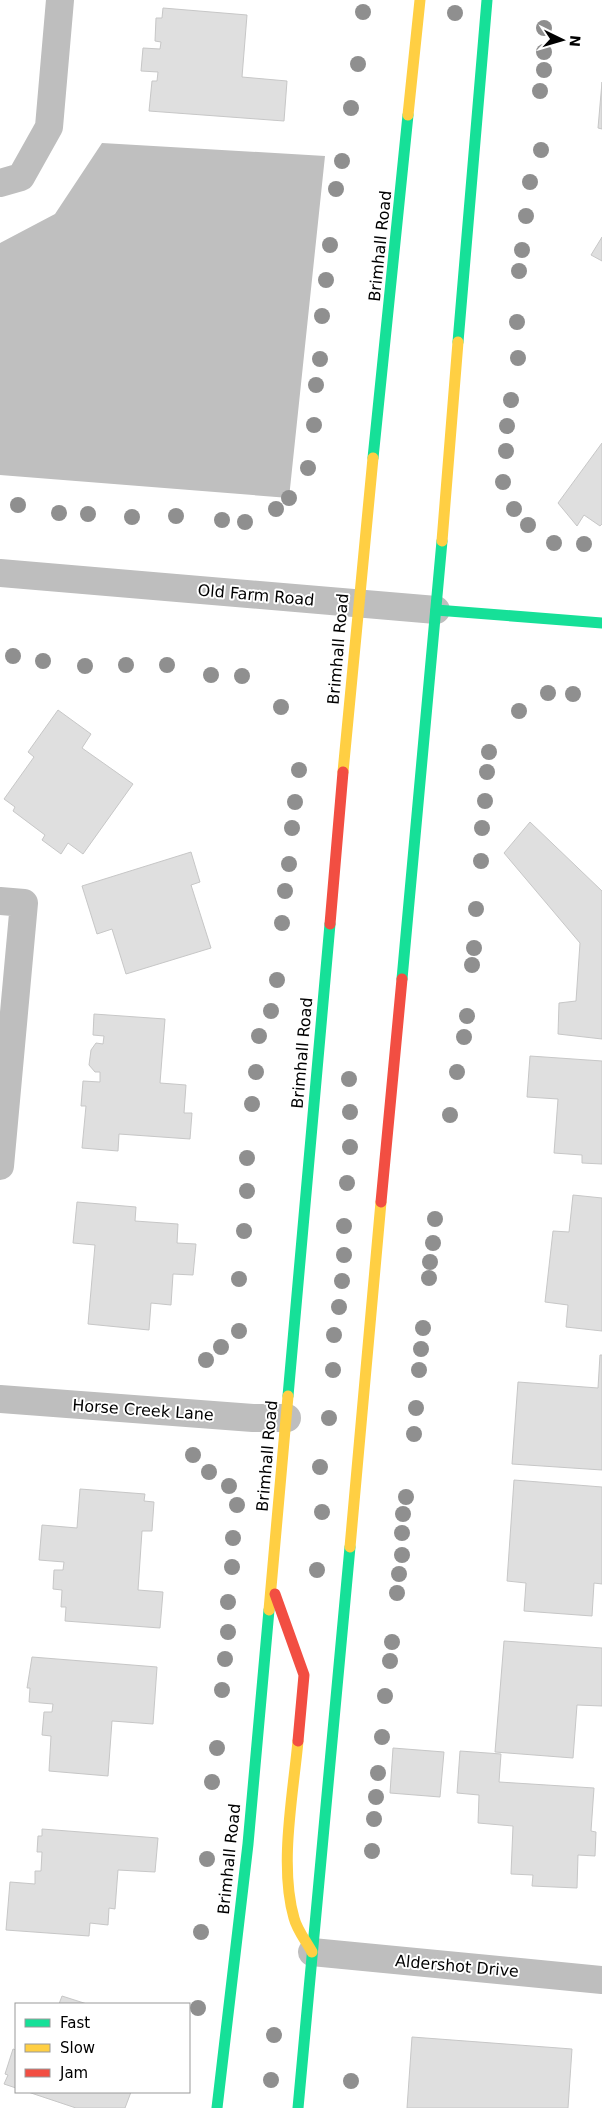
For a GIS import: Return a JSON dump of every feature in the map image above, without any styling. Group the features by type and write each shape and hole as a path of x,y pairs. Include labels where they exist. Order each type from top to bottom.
{"street":[{"path":"11,180 49,127 60,0"},
{"name":"Brimhall Road","path":"217,2108 248,1844 358,604 420,0"},
{"path":"298,2108 436,610 487,0"},
{"name":"Old Farm Road","path":"0,573 602,623"},
{"path":"0,1166 12,902"},
{"name":"Horse Creek Lane","path":"0,1399 254,1418 287,1418"},
{"path":"272,1586 304,1675 287,1862 290,1900 294,1920 312,1952"},
{"name":"Aldershot Drive","path":"312,1952 602,1980"}],"shaded area":[{"path":"102,143 325,156 289,498 0,475 0,243 55,214"}],"building":[{"path":"163,8 247,15 242,77 287,81 284,121 149,111 152,81 157,81 158,72 141,71 143,48 160,49 161,42 155,41 156,18 162,18"},
{"path":"602,82 602,129 598,128"},
{"path":"602,237 602,261 591,255"},
{"path":"602,443 602,524 600,526 584,515 577,526 558,503"},
{"path":"58,710 91,734 82,748 133,784 83,854 68,843 61,854 42,840 45,835 13,811 15,807 4,799 34,757 28,752"},
{"path":"530,822 602,891 602,1039 558,1034 559,1003 576,1001 580,943 504,853"},
{"path":"191,852 200,882 191,885 211,948 126,974 112,929 97,934 82,886"},
{"path":"94,1014 165,1019 160,1083 186,1085 184,1113 192,1113 190,1139 119,1134 118,1151 82,1148 86,1106 81,1106 83,1081 100,1082 100,1072 95,1072 89,1065 91,1050 96,1043 103,1044 104,1036 93,1035"},
{"path":"530,1056 602,1061 602,1164 582,1163 582,1155 554,1153 558,1099 527,1097"},
{"path":"573,1195 602,1198 602,1331 566,1327 568,1305 545,1302 553,1231 569,1232"},
{"path":"77,1202 136,1207 135,1221 178,1224 177,1243 196,1244 193,1275 173,1274 171,1305 151,1303 149,1330 88,1324 95,1245 73,1243"},
{"path":"600,1355 602,1355 602,1470 512,1464 518,1382 598,1388"},
{"path":"514,1480 602,1487 602,1584 594,1583 592,1616 524,1611 526,1583 507,1581"},
{"path":"80,1489 145,1494 144,1501 154,1502 152,1531 142,1531 138,1590 163,1592 160,1628 65,1621 66,1607 61,1607 62,1590 53,1589 54,1570 63,1570 64,1562 39,1560 42,1525 77,1528"},
{"path":"504,1641 602,1648 602,1706 577,1705 573,1758 495,1752"},
{"path":"32,1657 157,1667 153,1724 112,1721 108,1776 49,1771 51,1736 42,1735 44,1712 52,1712 53,1704 29,1702 30,1688 27,1688"},
{"path":"393,1748 444,1752 440,1797 390,1793"},
{"path":"460,1751 501,1754 499,1782 594,1788 591,1831 596,1832 595,1856 578,1855 577,1888 532,1886 533,1875 511,1874 513,1826 478,1823 479,1795 457,1793"},
{"path":"42,1829 158,1838 155,1872 118,1870 115,1909 109,1908 108,1925 90,1923 89,1936 6,1930 10,1882 35,1884 35,1871 41,1871 42,1852 37,1852 38,1836 42,1836"},
{"path":"62,1996 84,2003 59,2003"},
{"path":"412,2037 572,2049 568,2108 407,2108"},
{"path":"13,2049 15,2050 15,2088 4,2084 8,2075 5,2074"},
{"path":"31,2093 131,2093 125,2108 76,2108"}],"traffic: fast":[{"path":"458,342 487,0"},
{"path":"373,458 408,115"},
{"path":"402,979 442,541"},
{"path":"436,610 602,623"},
{"path":"288,1396 330,924"},
{"path":"298,2108 350,1547"},
{"path":"217,2108 248,1844 269,1610"}],"traffic: slow":[{"path":"408,115 420,0"},
{"path":"442,541 458,342"},
{"path":"343,772 373,458"},
{"path":"350,1547 381,1202"},
{"path":"269,1610 288,1396"},
{"path":"298,1741 288,1830 288,1876 295,1922 312,1952"}],"traffic: jam":[{"path":"330,924 343,772"},
{"path":"381,1202 402,979"},
{"path":"275,1594 304,1675 298,1741"}]}
